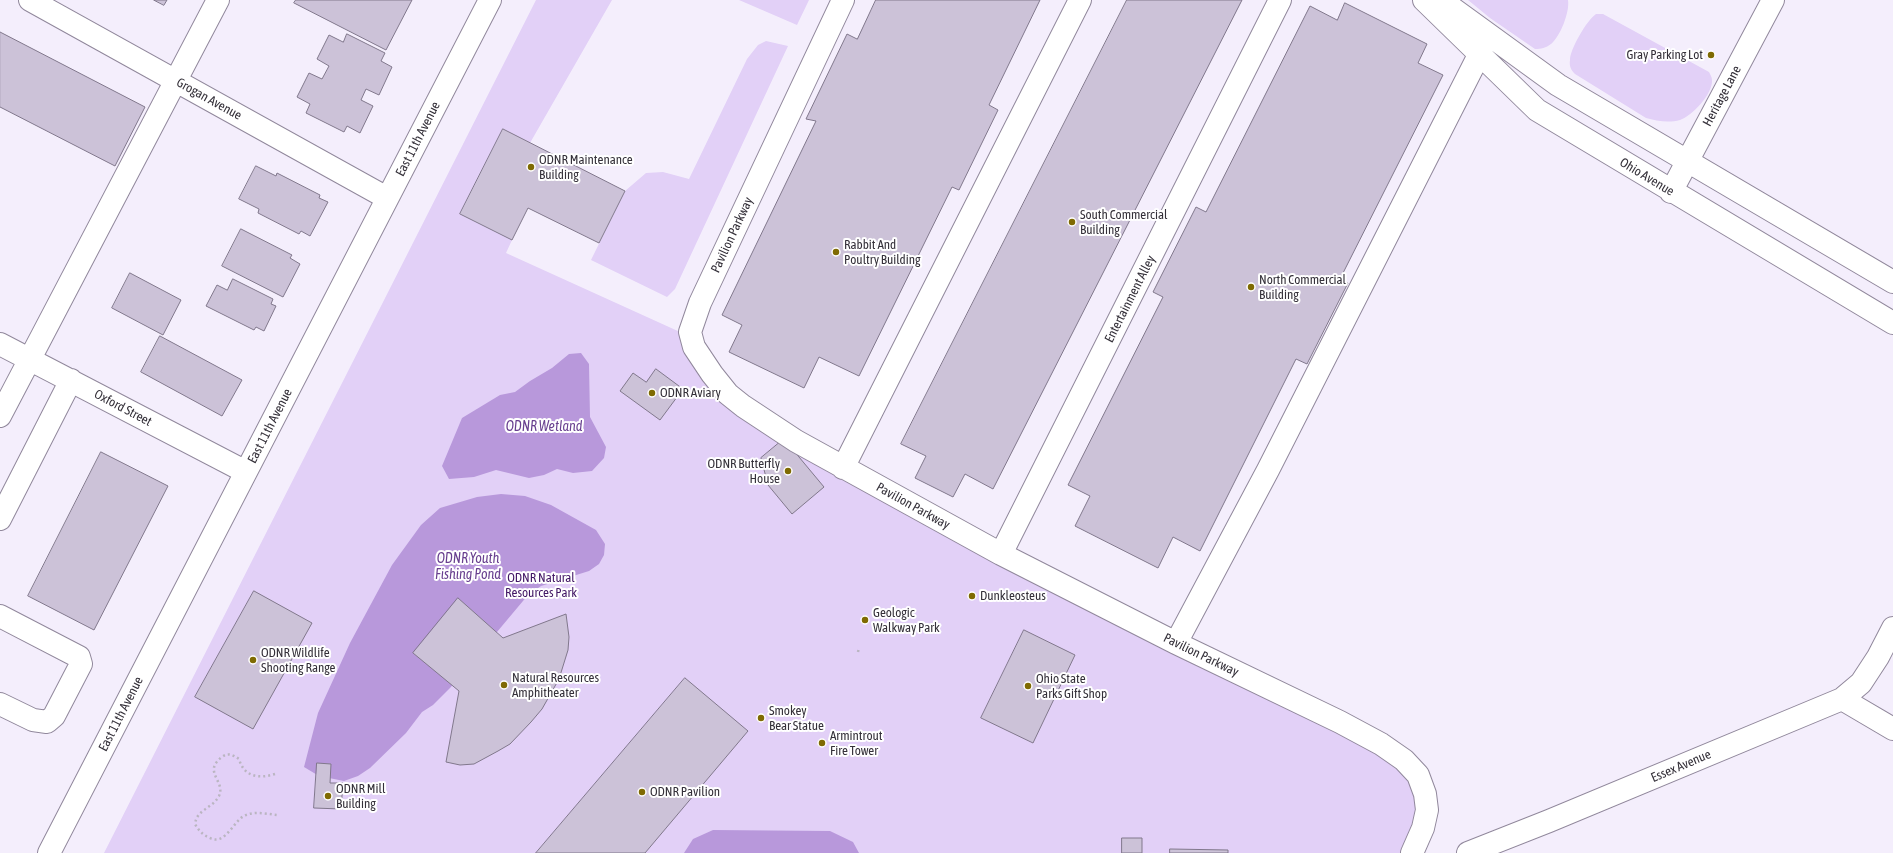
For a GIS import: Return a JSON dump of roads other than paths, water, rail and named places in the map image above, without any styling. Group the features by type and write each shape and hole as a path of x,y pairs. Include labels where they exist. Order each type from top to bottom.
{"street":[{"name":"Grogan Avenue","path":"30,0 387,198"},
{"path":"0,416 218,0"},
{"name":"East 11th Avenue","path":"50,853 490,0"},
{"name":"Pavilion Parkway","path":"843,0 700,303 690,332 694,347 728,394 743,406 796,441 1001,554 1176,643 1340,722 1381,744 1404,760 1418,775 1425,794 1427,810 1423,828 1412,853"},
{"path":"843,468 1080,0"},
{"name":"Entertainment Alley","path":"1001,554 1280,0"},
{"name":"Ohio Avenue","path":"1424,0 1537,110 1671,192 1893,323"},
{"path":"1441,0 1558,85 1893,282"},
{"name":"Heritage Lane","path":"1671,192 1773,0"},
{"path":"1176,643 1268,470 1479,55"},
{"name":"Oxford Street","path":"0,344 246,472"},
{"path":"0,519 71,380"},
{"path":"0,616 79,657 81,664 54,716 47,722 33,720 0,704"},
{"name":"Essex Avenue","path":"1468,853 1557,818 1842,699 1886,661 1893,628"},
{"path":"1842,699 1893,729"}],"water":[{"name":"ODNR Wetland","path":"581,353 589,364 590,417 606,447 604,458 592,471 573,473 557,469 544,475 529,478 496,470 474,477 449,479 442,466 462,418 500,395 515,392 552,368 569,354"},
{"name":"ODNR Youth Fishing Pond","path":"501,494 525,496 551,505 596,530 605,544 604,555 599,564 589,571 541,586 528,595 450,688 433,705 422,712 406,733 370,768 358,776 344,781 319,776 304,767 318,713 350,643 392,565 421,525 440,508 477,497"},
{"path":"713,830 830,831 853,842 859,853 684,853 693,839"}],"place":[{"name":"Gray Parking Lot","path":"1711,55"},
{"name":"ODNR Maintenance Building","path":"531,167"},
{"name":"South Commercial Building","path":"1072,222"},
{"name":"Rabbit And Poultry Building","path":"836,252"},
{"name":"North Commercial Building","path":"1251,287"},
{"name":"ODNR Aviary","path":"652,393"},
{"name":"ODNR Butterfly House","path":"788,471"},
{"name":"Dunkleosteus","path":"972,596"},
{"name":"Geologic Walkway Park","path":"865,620"},
{"name":"ODNR Wildlife Shooting Range","path":"253,660"},
{"name":"Natural Resources Amphitheater","path":"504,685"},
{"name":"Ohio State Parks Gift Shop","path":"1028,686"},
{"name":"Smokey Bear Statue","path":"761,718"},
{"name":"Armintrout Fire Tower","path":"822,743"},
{"name":"ODNR Pavilion","path":"642,792"},
{"name":"ODNR Mill Building","path":"328,796"}],"park label":[{"name":"ODNR Natural Resources Park","path":"541,586"}]}
